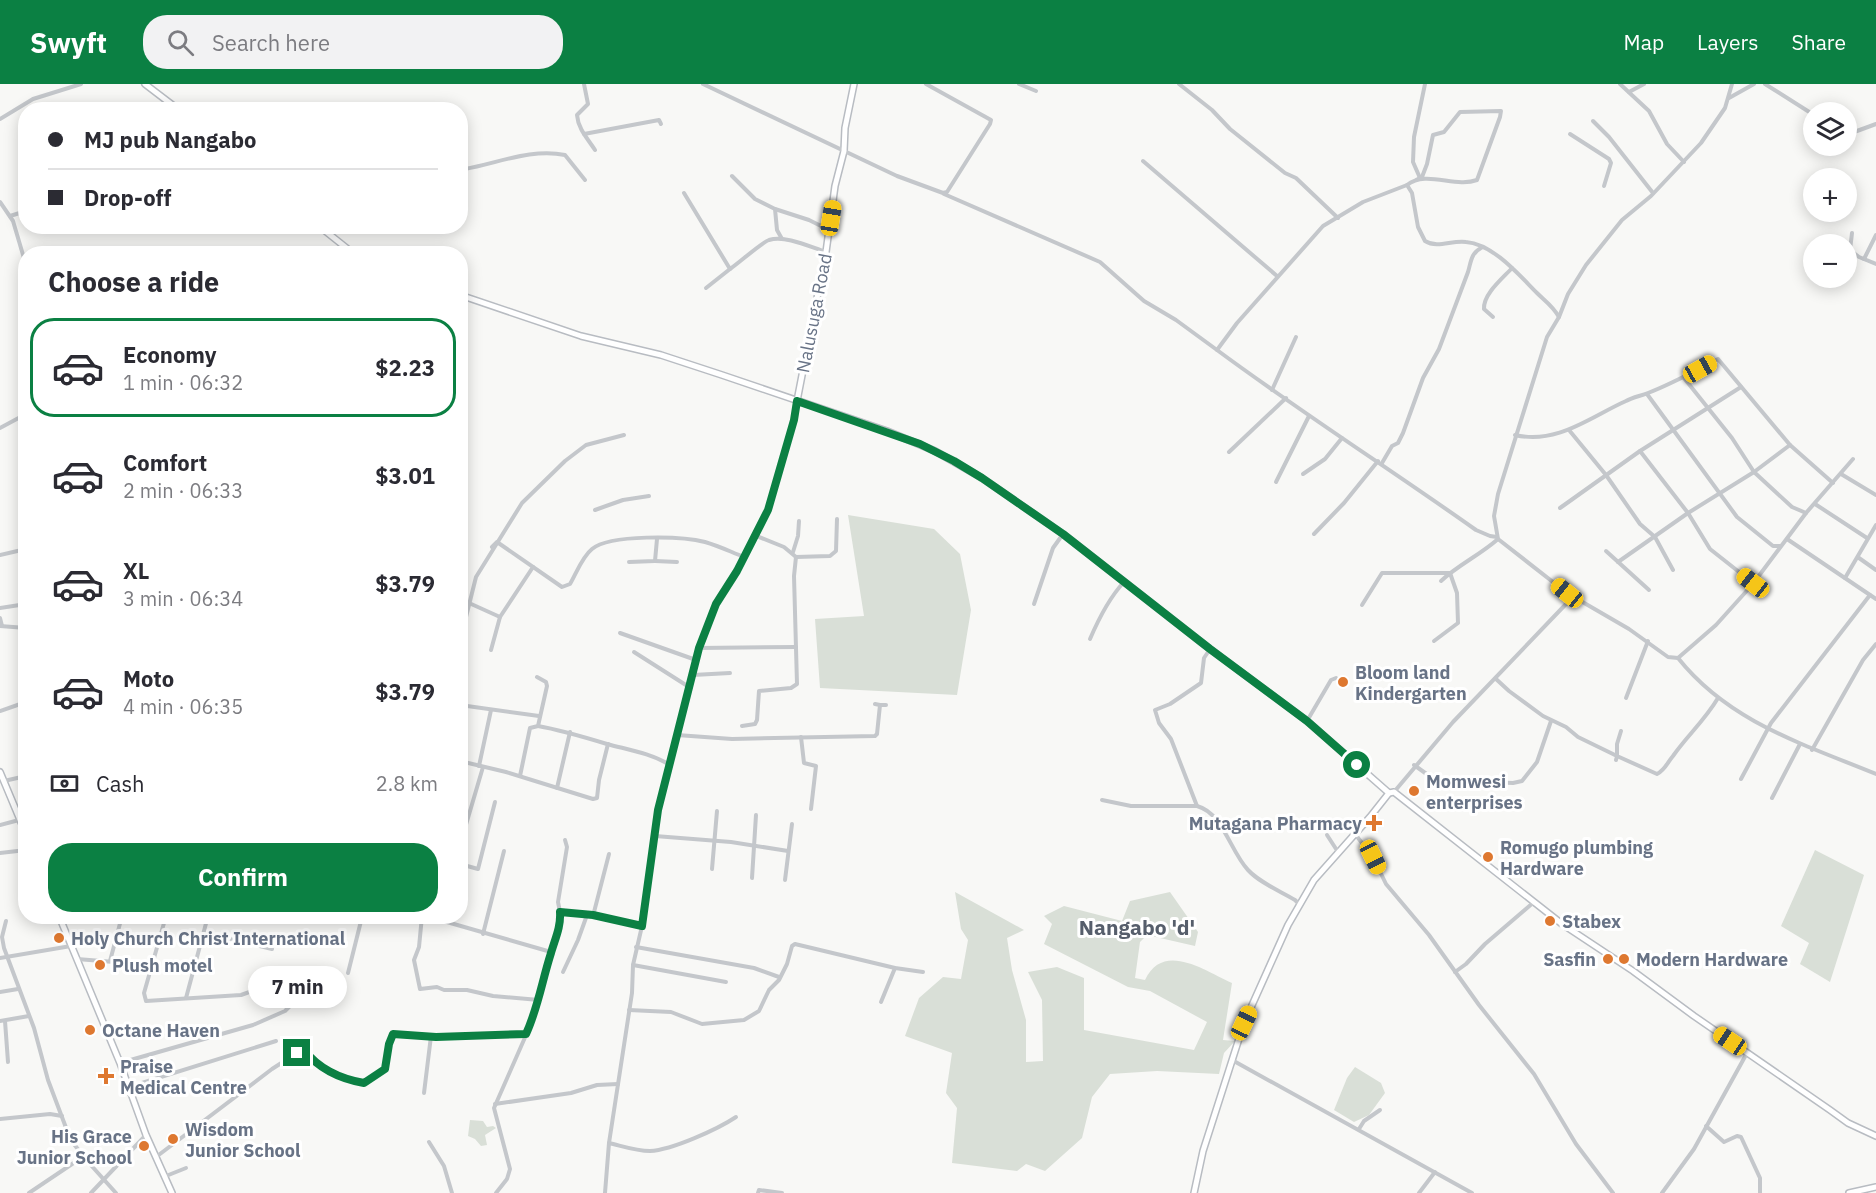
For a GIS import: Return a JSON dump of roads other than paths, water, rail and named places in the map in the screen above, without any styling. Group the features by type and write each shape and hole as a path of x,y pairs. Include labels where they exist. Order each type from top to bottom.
{"street":[{"path":"28,102 81,84"},
{"path":"145,84 169,102"},
{"path":"584,84 588,104 577,119 595,150"},
{"path":"703,84 911,182 959,199 1100,262 1144,301 1176,320 1309,416 1380,462 1476,530 1498,538 1567,593 1648,641 1668,657 1678,658 1716,625 1774,558 1780,546 1806,513 1853,459"},
{"name":"Nalusuga Road","path":"797,401 826,252 835,186 844,151 845,128 854,84"},
{"path":"926,84 991,120 944,194"},
{"path":"1019,84 1036,91"},
{"path":"1179,84 1212,110 1230,129 1285,173 1296,178 1338,218"},
{"path":"1418,179 1413,162 1414,137 1425,84"},
{"path":"1620,84 1649,111 1667,144 1684,162"},
{"path":"1629,92 1644,84"},
{"path":"1498,538 1494,523 1496,504 1515,435 1547,337 1559,317 1568,294 1593,254 1622,220 1653,194 1716,124 1732,84"},
{"path":"1728,98 1754,84"},
{"path":"1765,84 1803,109"},
{"path":"0,119 18,108"},
{"path":"1217,350 1233,328 1317,231 1364,202 1422,177 1433,135 1444,132 1460,112 1501,111 1477,180 1467,182 1418,179"},
{"path":"584,134 659,120 661,124"},
{"path":"1593,121 1609,137 1653,194"},
{"path":"1857,131 1876,124"},
{"path":"1570,134 1609,159 1611,163 1604,186"},
{"path":"468,168 525,155 565,155 585,180"},
{"path":"1143,161 1277,276"},
{"path":"732,176 755,199 829,230"},
{"path":"1407,184 1412,193 1418,227 1425,241 1440,245 1465,242 1496,254 1553,307 1559,317"},
{"path":"684,193 730,269"},
{"path":"0,202 10,216 20,246"},
{"path":"775,209 777,230 782,240"},
{"path":"10,216 18,214"},
{"path":"1852,233 1850,250 1876,264"},
{"path":"329,234 344,246"},
{"path":"1864,259 1876,235"},
{"path":"706,288 766,241 782,240 826,252"},
{"path":"1314,534 1344,503 1392,446 1398,443 1423,378 1439,349 1471,259 1475,252 1482,248"},
{"path":"1493,317 1484,309 1484,305 1497,283 1512,268"},
{"path":"468,298 581,336 660,355 906,438 935,451 982,478 1063,534 1210,649 1307,721 1391,793 1508,883 1535,901 1562,924 1633,971 1848,1123 1874,1135 1876,1128"},
{"path":"1272,390 1296,337"},
{"path":"1515,435 1535,438 1553,436 1629,399 1684,378 1718,359 1790,445 1833,483"},
{"path":"1684,378 1732,438 1754,472 1792,507 1806,513"},
{"path":"1560,508 1640,451 1741,387"},
{"path":"1647,394 1737,517 1773,546 1780,546"},
{"path":"1229,452 1286,398"},
{"path":"605,1193 609,1143 632,993 633,965 642,926 658,810 699,648 716,604 768,510 794,420 797,401"},
{"path":"1276,482 1309,416"},
{"path":"0,428 18,418"},
{"path":"1569,430 1606,475 1640,524 1655,537 1673,570"},
{"path":"468,607 476,577 522,503 565,461 586,445 624,435"},
{"path":"1303,474 1325,459 1342,438"},
{"path":"1618,562 1688,513 1754,472 1790,445"},
{"path":"1640,451 1688,513 1710,549 1753,583"},
{"path":"1841,474 1876,495"},
{"path":"595,510 623,500 649,496"},
{"path":"1815,504 1867,538"},
{"path":"796,557 832,555 836,550 837,519"},
{"path":"793,552 798,536 799,521"},
{"path":"1845,578 1859,558 1867,538 1876,525"},
{"path":"1034,604 1053,548 1063,534"},
{"path":"742,726 755,724 759,691 791,688 797,684 794,576 796,557 793,552 784,547 754,535"},
{"path":"1441,581 1487,549 1498,538"},
{"path":"497,542 562,587 570,584 589,551 598,544 625,539 697,540 744,557"},
{"path":"655,561 657,539"},
{"path":"1787,539 1876,599"},
{"path":"492,547 497,542"},
{"path":"0,555 18,551"},
{"path":"1606,551 1649,590"},
{"path":"1859,558 1876,570"},
{"path":"630,562 677,562"},
{"path":"490,650 500,617 533,567"},
{"path":"1362,605 1382,573 1450,573"},
{"path":"1434,641 1458,623 1456,593 1450,573"},
{"path":"1090,639 1115,591 1124,582"},
{"path":"1566,604 1567,593"},
{"path":"1741,780 1771,723 1870,595"},
{"path":"1194,1193 1203,1151 1244,1023 1288,925 1314,880 1453,722 1566,604 1581,600"},
{"path":"469,603 500,617"},
{"path":"0,608 18,605"},
{"path":"0,618 1,626 18,627"},
{"path":"620,633 696,660"},
{"path":"1626,698 1648,641"},
{"path":"1812,750 1863,660 1876,644"},
{"path":"699,648 796,647"},
{"path":"1197,806 1183,764 1171,739 1159,723 1155,710 1170,704 1199,685 1202,680 1204,658 1210,649"},
{"path":"634,652 689,687"},
{"path":"1678,658 1693,678 1736,712 1812,750 1876,774"},
{"path":"693,675 730,673"},
{"path":"537,677 546,682 547,686 538,726"},
{"path":"1307,721 1331,680 1336,678"},
{"path":"1496,679 1551,721 1566,727 1578,737 1616,758 1657,774 1662,772 1704,720 1718,698"},
{"path":"677,735 732,739 874,736 877,734 877,704 886,705"},
{"path":"0,711 18,705"},
{"path":"468,706 539,716"},
{"path":"468,815 481,766 491,710"},
{"path":"1414,765 1439,780 1513,783 1522,781 1537,762 1551,721"},
{"path":"520,776 530,728 538,726 570,732 649,754 670,765"},
{"path":"1616,758 1621,731"},
{"path":"557,788 570,732"},
{"path":"801,737 803,762 816,766 811,809"},
{"path":"468,763 520,776 590,799 597,798 608,744"},
{"path":"1772,798 1800,744"},
{"path":"0,772 18,818"},
{"path":"2,781 18,778"},
{"path":"1102,800 1131,806 1197,806 1205,809 1215,816 1248,871 1299,904"},
{"path":"468,866 478,869 495,802"},
{"path":"712,869 717,811"},
{"path":"752,878 756,815"},
{"path":"0,825 18,820"},
{"path":"785,880 792,824"},
{"path":"1355,834 1373,857 1386,884 1429,935 1534,1074 1576,1144 1613,1193"},
{"path":"1327,835 1338,852"},
{"path":"654,836 754,845 757,848 788,851"},
{"path":"496,1193 507,1179 510,1169 494,1110 495,1104 539,1000 561,922 558,902 567,847 565,840"},
{"path":"0,853 18,851"},
{"path":"483,934 504,851"},
{"path":"593,915 609,854"},
{"path":"1455,972 1535,901"},
{"path":"560,912 593,915 642,926"},
{"path":"562,972 587,915"},
{"path":"6,921 2,938 62,1116 73,1143 116,1193"},
{"path":"62,924 120,1063 146,1135 172,1193"},
{"path":"110,961 120,924"},
{"path":"164,924 144,993 145,1000 241,995 291,977"},
{"path":"186,998 206,924"},
{"path":"348,973 360,924"},
{"path":"422,924 419,947 414,960 420,989 437,987 444,990 467,990 493,996 539,1000"},
{"path":"450,924 551,952"},
{"path":"204,933 272,949"},
{"path":"629,1010 671,1012 702,1023 744,1020 759,1011 769,990 787,964 792,946 795,944 895,968 923,972"},
{"path":"0,958 71,946"},
{"path":"636,946 754,968 779,977"},
{"path":"76,959 152,965"},
{"path":"633,965 726,982"},
{"path":"881,1002 895,968"},
{"path":"120,1063 253,1025 285,1011 291,1005 282,989 271,983"},
{"path":"0,992 18,989"},
{"path":"8,1062 2,1021 29,1016"},
{"path":"156,1157 272,1069 300,1051 304,1050 313,1060 338,1076 364,1083 385,1069 393,1034 431,1036 526,1034"},
{"path":"424,1093 431,1036"},
{"path":"128,1087 276,1041"},
{"path":"1662,1193 1694,1149 1747,1053"},
{"path":"1232,1060 1472,1193"},
{"path":"495,1104 571,1093 597,1085 618,1084"},
{"path":"50,1114 58,1102"},
{"path":"1359,1129 1364,1121 1380,1110"},
{"path":"0,1119 50,1114 62,1116"},
{"path":"609,1143 640,1150 658,1150 717,1129 736,1117"},
{"path":"1706,1126 1724,1142 1737,1136 1741,1137 1760,1178 1760,1193"},
{"path":"92,1193 146,1135"},
{"path":"429,1142 446,1169 452,1193"},
{"path":"29,1193 84,1156"},
{"path":"166,1176 186,1168"},
{"path":"1419,1192 1435,1172"},
{"path":"1849,1193 1876,1187"},
{"path":"758,1193 759,1190 782,1193"}],"place":[{"name":"Bloom land Kindergarten","path":"1343,682"},
{"name":"Momwesi enterprises","path":"1414,791"},
{"name":"Mutagana Pharmacy","path":"1374,823"},
{"name":"Romugo plumbing Hardware","path":"1488,857"},
{"name":"Stabex","path":"1550,921"},
{"name":"Holy Church Christ International","path":"59,938"},
{"name":"Sasfin","path":"1608,959"},
{"name":"Modern Hardware","path":"1624,959"},
{"name":"Plush motel","path":"100,965"},
{"name":"Octane Haven","path":"90,1030"},
{"name":"Praise Medical Centre","path":"106,1076"},
{"name":"Wisdom Junior School","path":"173,1139"},
{"name":"His Grace Junior School","path":"144,1146"}],"district":[{"name":"Nangabo 'd'","path":"1137,927"}]}
